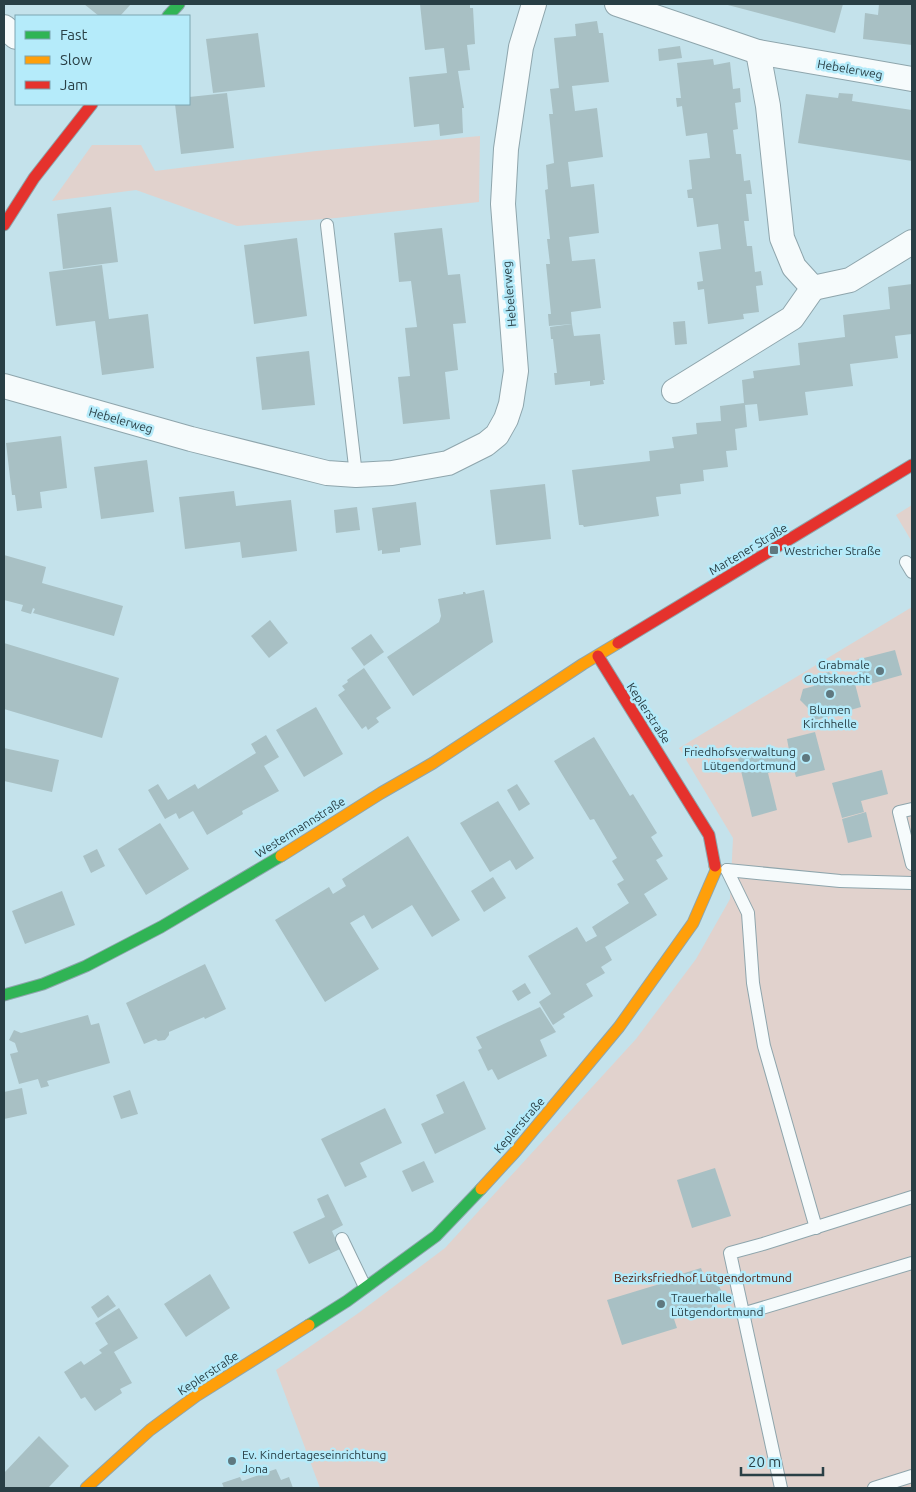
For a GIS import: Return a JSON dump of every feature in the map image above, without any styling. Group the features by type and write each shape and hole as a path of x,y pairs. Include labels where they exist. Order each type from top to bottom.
{"street":[{"path":"169,15 179,4"},
{"name":"Hebelerweg","path":"4,386 191,440 327,473 356,475 392,472 448,463 486,444 497,435 506,419 511,404 516,372 503,204 505,158 521,47 534,4"},
{"name":"Hebelerweg","path":"617,4 758,52 912,80"},
{"path":"4,26 15,36"},
{"path":"758,52 768,106 782,238 794,267 813,288"},
{"path":"4,225 15,204 38,171 91,105"},
{"path":"674,392 792,318 813,288 850,280 912,242"},
{"name":"Martener Straße","path":"598,656 912,465"},
{"name":"Westermannstraße","path":"4,995 43,984 86,966 161,927 433,763 598,656"},
{"name":"Keplerstraße","path":"86,1488 150,1430 196,1396 347,1301 436,1236 521,1145 619,1027 692,923 716,870 709,835 598,656"}],"lane":[{"path":"327,226 356,475"},
{"path":"912,809 899,812 912,864"},
{"path":"816,1228 764,1046 753,983 748,913 727,870 840,881 912,883"},
{"path":"781,1488 730,1253 912,1197"},
{"path":"342,1239 365,1287"},
{"path":"742,1314 912,1263"},
{"path":"874,1488 912,1476"}],"green space":[{"path":"480,136 479,202 336,218 237,226 136,190 52,201 92,145 141,145 155,171 316,151"},
{"path":"912,505 912,542 896,515"},
{"name":"Bezirksfriedhof Lütgendortmund","path":"912,607 912,1488 320,1488 276,1370 360,1312 445,1248 636,1039 696,959 730,899 733,838 679,748"}],"building":[{"path":"84,4 131,4 121,15 98,15"},
{"path":"420,4 470,4 470,8 473,8 475,44 467,45 470,70 458,71 464,108 462,108 463,133 440,136 439,124 414,127 409,77 447,73 444,48 425,50"},
{"path":"724,4 843,4 835,33"},
{"path":"879,4 912,4 912,45 863,39 865,13 878,15"},
{"path":"597,21 599,33 603,33 609,82 572,86 575,111 597,108 603,157 568,162 571,187 594,184 599,233 569,237 572,261 595,259 601,308 571,312 572,324 549,326 548,314 551,314 546,264 550,264 547,239 550,239 545,190 548,189 546,165 554,163 549,114 553,114 550,89 559,88 554,38 576,36 575,24"},
{"path":"258,33 265,87 213,93 206,39"},
{"path":"680,46 682,58 659,61 658,49"},
{"path":"713,59 714,65 730,62 733,89 740,88 741,102 735,103 738,129 733,130 736,154 741,154 744,181 750,180 752,194 746,194 749,221 744,221 747,246 752,246 755,272 761,271 763,285 756,286 759,312 743,314 744,319 708,324 704,289 698,290 697,282 703,281 699,252 721,249 718,224 697,227 693,198 688,198 687,190 692,189 689,160 710,158 707,133 686,136 682,106 677,107 676,98 681,98 677,63"},
{"path":"227,93 234,148 181,154 175,105 190,105 190,97"},
{"path":"839,93 853,94 852,101 912,110 912,161 798,143 806,94 838,98"},
{"path":"111,207 118,262 63,269 57,214"},
{"path":"442,228 448,275 460,274 466,323 453,324 458,370 445,372 450,419 403,424 398,377 410,376 405,328 417,327 411,281 399,282 394,233"},
{"path":"297,238 307,316 254,324 244,245"},
{"path":"102,265 109,319 148,314 154,368 102,375 95,321 56,326 49,272"},
{"path":"912,284 912,334 895,336 898,358 850,364 853,386 805,392 808,415 759,421 757,404 745,405 747,427 735,429 737,450 726,451 728,467 703,470 704,481 680,484 681,494 656,497 659,516 584,527 579,525 572,470 650,461 649,451 674,448 672,437 697,434 696,423 721,421 720,406 744,403 742,380 754,378 753,371 800,365 798,343 845,337 843,315 890,309 888,287"},
{"path":"685,321 687,344 675,345 673,322"},
{"path":"572,324 574,336 600,334 604,384 590,386 590,381 555,385 554,373 557,373 550,327"},
{"path":"309,351 315,405 262,410 256,357"},
{"path":"61,436 67,488 40,492 42,508 17,511 15,495 12,495 6,443"},
{"path":"147,460 154,512 101,519 94,467"},
{"path":"545,484 551,539 496,545 490,490"},
{"path":"234,491 236,506 291,500 297,551 242,558 240,542 185,549 179,497"},
{"path":"416,502 421,545 400,548 400,552 382,554 382,550 378,551 372,508"},
{"path":"357,507 360,530 336,533 334,510"},
{"path":"4,555 46,567 42,583 123,606 114,636 33,613 35,609 33,608 31,614 21,611 23,605 4,600"},
{"path":"484,590 493,642 413,696 387,657 439,622 441,616 438,599 463,594 463,592 466,594"},
{"path":"270,620 288,643 269,658 251,636"},
{"path":"371,634 384,652 364,666 351,648"},
{"path":"4,643 119,678 102,738 4,709"},
{"name":"Grabmale Gottsknecht","path":"895,650 902,675 863,686 856,660"},
{"path":"364,668 391,708 376,718 379,722 368,730 366,726 362,729 338,695 345,690 342,686 348,682 347,680"},
{"name":"Blumen Kirchhelle","path":"829,672 837,680 853,676 861,707 812,721 808,708 800,700 803,689 814,686 818,675"},
{"path":"316,707 343,754 304,777 276,730"},
{"path":"815,732 825,770 796,777 793,766 768,773 777,810 752,817 737,754 761,748 763,756 789,750 787,739"},
{"path":"266,735 279,757 264,766 279,791 242,811 243,814 207,835 193,811 179,819 176,813 165,819 148,790 158,784 168,800 195,784 198,789 256,753 251,744"},
{"path":"594,737 630,796 633,794 657,833 651,837 663,856 656,860 668,879 644,894 657,915 605,947 612,960 601,967 605,973 586,984 593,996 563,1014 565,1017 553,1025 539,1002 551,994 528,956 577,927 586,942 597,936 592,927 629,903 617,884 624,880 612,861 617,858 594,819 590,820 554,761"},
{"path":"4,748 59,760 52,792 4,781"},
{"path":"882,770 888,794 861,801 864,812 842,818 832,783"},
{"path":"517,784 530,804 519,811 507,790"},
{"path":"498,801 534,858 516,870 510,860 490,872 460,823"},
{"path":"866,812 872,837 848,843 842,819"},
{"path":"160,823 189,869 146,895 118,849"},
{"path":"408,836 460,920 432,937 412,905 372,929 364,915 350,923 379,969 325,1002 275,920 329,887 333,894 346,886 342,879"},
{"path":"97,849 105,866 91,873 83,856"},
{"path":"493,877 506,898 484,912 471,891"},
{"path":"62,891 75,925 25,944 12,911"},
{"path":"205,964 226,1009 169,1032 165,1040 158,1041 156,1039 144,1044 126,1003"},
{"path":"525,983 531,993 518,1001 512,991"},
{"path":"540,1007 556,1032 540,1040 547,1056 498,1080 492,1069 488,1071 478,1050 482,1048 476,1037"},
{"path":"88,1015 91,1025 99,1023 110,1063 47,1081 49,1086 41,1088 38,1079 19,1084 10,1054 18,1052 15,1043 9,1040 14,1030 21,1033"},
{"path":"464,1081 486,1129 435,1154 421,1124 444,1113 436,1095"},
{"path":"22,1088 27,1114 4,1119 4,1092"},
{"path":"130,1090 138,1114 121,1119 113,1096"},
{"path":"385,1108 402,1143 360,1163 367,1177 345,1187 321,1139"},
{"path":"424,1161 434,1182 412,1192 402,1171"},
{"path":"715,1168 731,1216 692,1228 677,1180"},
{"path":"328,1194 343,1225 332,1231 340,1249 309,1264 293,1232 325,1217 317,1199"},
{"name":"Trauerhalle Lütgendortmund","path":"701,1268 705,1279 713,1276 724,1295 712,1301 713,1307 674,1319 677,1328 622,1345 607,1300 663,1283 662,1280"},
{"path":"210,1274 230,1308 186,1337 164,1304"},
{"path":"108,1295 116,1306 98,1318 91,1307"},
{"path":"119,1308 138,1338 114,1352 132,1383 120,1389 122,1393 95,1411 85,1397 81,1399 64,1372 81,1361 84,1365 102,1353 99,1350 108,1344 95,1323"},
{"path":"39,1436 69,1466 48,1488 4,1488 4,1473"},
{"path":"276,1469 281,1480 289,1477 293,1488 224,1488 222,1483 240,1477 242,1481"}],"traffic: fast":[{"path":"169,15 179,4"},
{"path":"4,995 43,984 86,966 161,927 281,856"},
{"path":"309,1325 347,1301 436,1236 481,1189"}],"traffic: slow":[{"path":"281,856 381,793 433,763 618,643"},
{"path":"481,1189 515,1152 619,1027 693,923 716,870 715,866"},
{"path":"86,1488 150,1430 196,1396 309,1325"}],"traffic: jam":[{"path":"4,225 34,178 91,105"},
{"path":"618,643 912,465"},
{"path":"598,656 709,835 715,866"}],"place":[{"name":"Westricher Straße","path":"774,550"},
{"name":"Grabmale Gottsknecht","path":"880,671"},
{"name":"Blumen Kirchhelle","path":"830,694"},
{"name":"Friedhofsverwaltung Lütgendortmund","path":"806,758"},
{"name":"Trauerhalle Lütgendortmund","path":"661,1304"},
{"name":"Ev. Kindertageseinrichtung Jona","path":"232,1461"}]}
